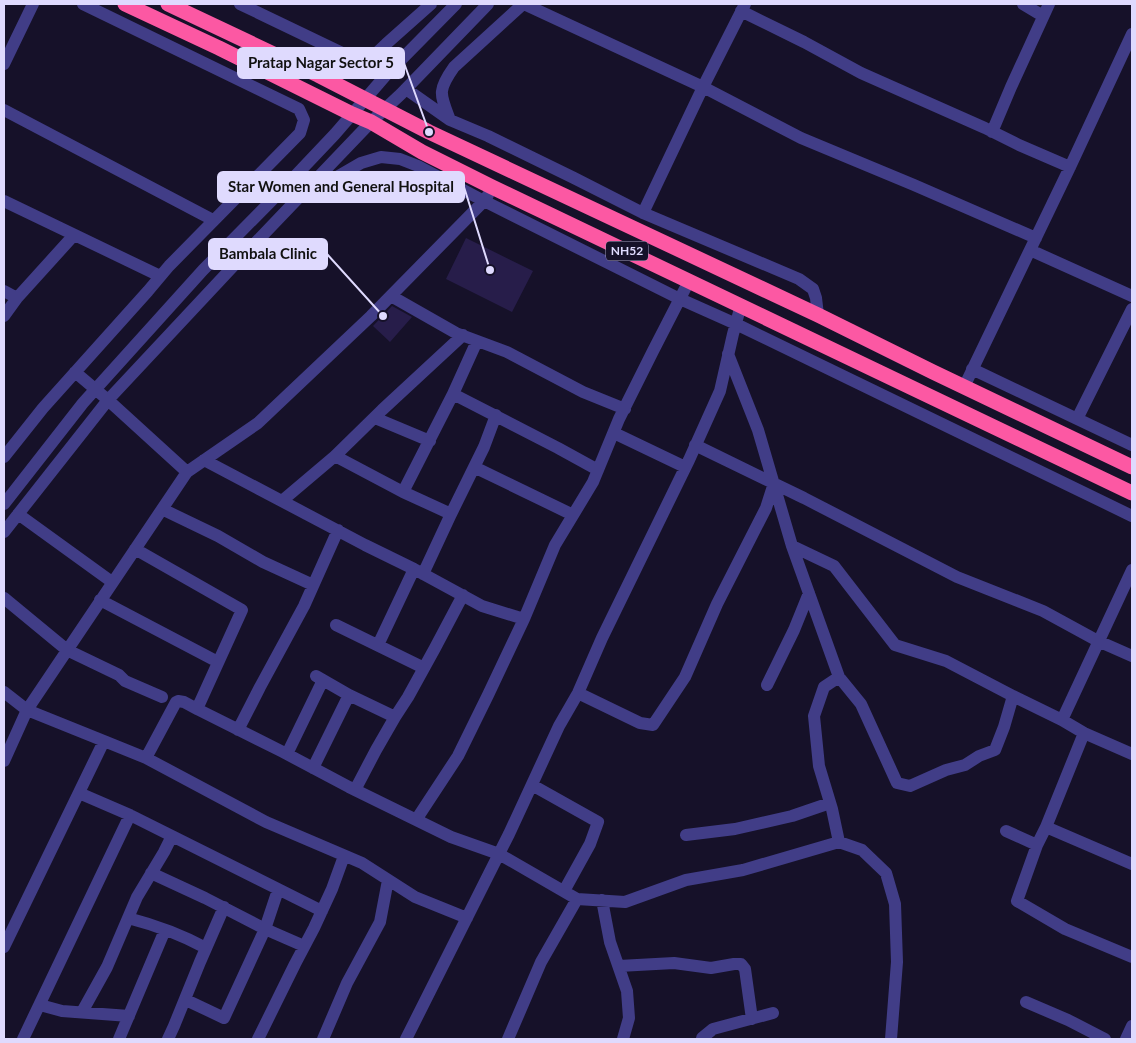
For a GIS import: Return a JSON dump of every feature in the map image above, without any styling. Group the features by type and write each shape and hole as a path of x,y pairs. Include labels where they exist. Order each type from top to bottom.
{"highway":[{"name":"NH52","path":"125,4 371,122 422,152 492,187 1132,493"},
{"name":"NH52","path":"168,4 366,99 429,132 818,315 1132,467"}],"street":[{"path":"4,64 33,4"},
{"path":"4,457 43,408 169,266 300,133 304,120 299,109 83,4"},
{"path":"240,4 365,64 431,4"},
{"path":"4,504 83,403 203,270 295,177 386,75 456,4"},
{"path":"4,532 108,400 371,122 406,89 488,4"},
{"path":"450,120 442,101 442,89 446,77 454,67 524,4 702,87 801,138 1036,238"},
{"path":"1024,4 1043,16"},
{"path":"992,132 1049,4"},
{"path":"643,213 702,87 743,8 861,73 1070,167"},
{"path":"964,387 1132,34"},
{"path":"406,89 450,120 488,136 643,213 799,279 813,289 818,315"},
{"path":"4,110 213,220"},
{"path":"304,193 361,163 381,157 400,159 418,166 484,201 680,298 1132,516"},
{"path":"4,761 27,710 187,472 258,423 391,296 484,201 492,187"},
{"path":"4,201 160,276"},
{"path":"4,316 17,298 74,235"},
{"path":"1030,250 1132,296"},
{"path":"416,820 458,756 524,619 556,545 593,482 624,409 689,281"},
{"path":"4,291 17,298"},
{"path":"391,296 456,332 507,352 583,392 624,409"},
{"path":"406,1039 467,918 559,726 578,693 602,638 720,391 741,305"},
{"path":"1077,419 1132,309"},
{"path":"283,500 335,456 463,335"},
{"path":"403,492 430,441 477,341"},
{"path":"728,354 758,430 792,546 839,677 861,704 897,783 910,786 995,750 1004,728 1013,696"},
{"path":"972,369 1132,445"},
{"path":"75,372 187,472"},
{"path":"453,394 598,470"},
{"path":"378,645 451,514 484,447 496,415"},
{"path":"375,418 430,441"},
{"path":"614,433 685,466"},
{"path":"695,445 774,483 957,577 1042,611 1098,641 1132,656"},
{"path":"335,456 403,492 451,514"},
{"path":"204,460 482,606 524,619"},
{"path":"474,467 573,515"},
{"path":"578,693 640,723 652,725 685,677 717,604 766,508 774,483"},
{"path":"162,509 218,536 263,562 313,585"},
{"path":"18,514 112,582"},
{"path":"238,730 304,606 338,530"},
{"path":"792,546 834,566 895,645 946,661 1084,733 1132,754"},
{"path":"135,549 242,610 196,710"},
{"path":"1062,720 1132,570"},
{"path":"767,685 794,630 809,593"},
{"path":"355,790 463,595"},
{"path":"4,598 67,650 119,675 125,681 162,697"},
{"path":"100,600 218,662"},
{"path":"336,625 424,668"},
{"path":"839,677 824,687 814,716 819,766 839,842"},
{"path":"287,754 319,678 349,695 395,716"},
{"path":"4,692 27,710 146,758 266,822 362,863 415,897 467,918"},
{"path":"313,768 349,695"},
{"path":"146,758 176,702 184,702 196,710 451,837 498,854 577,899 625,902 686,880 743,870 839,842 862,850 886,873 895,904 897,962 891,1039"},
{"path":"1084,733 1037,845 1017,901 1065,929 1132,957"},
{"path":"4,947 104,741"},
{"path":"532,785 598,822 590,844 564,891"},
{"path":"79,793 130,815 322,911"},
{"path":"686,835 735,829 792,816 830,802"},
{"path":"23,1039 130,815"},
{"path":"1046,827 1132,864"},
{"path":"1006,831 1037,845"},
{"path":"82,1012 107,967 137,897 172,836"},
{"path":"258,1039 322,911 344,856"},
{"path":"151,873 304,946"},
{"path":"323,1039 348,983 380,922 388,880"},
{"path":"186,1000 224,1018 265,929 278,890"},
{"path":"508,1039 541,962 577,899"},
{"path":"602,900 610,942 627,991 629,1018 623,1039"},
{"path":"168,1039 224,907"},
{"path":"128,918 165,930 206,948"},
{"path":"119,1039 165,930"},
{"path":"619,966 674,963 711,968 741,964 745,969 752,1019"},
{"path":"1026,1002 1068,1020 1105,1039"},
{"path":"40,1005 62,1011 129,1016"},
{"path":"702,1039 713,1029 773,1013"},
{"path":"1126,1039 1132,1026"}],"building":[{"path":"466,238 533,271 512,312 446,279"},
{"path":"392,306 412,317 390,342 373,326"}],"place":[{"name":"Pratap Nagar Sector 5","path":"429,132"},
{"name":"Star Women and General Hospital","path":"490,270"},
{"name":"Bambala Clinic","path":"383,316"}]}
